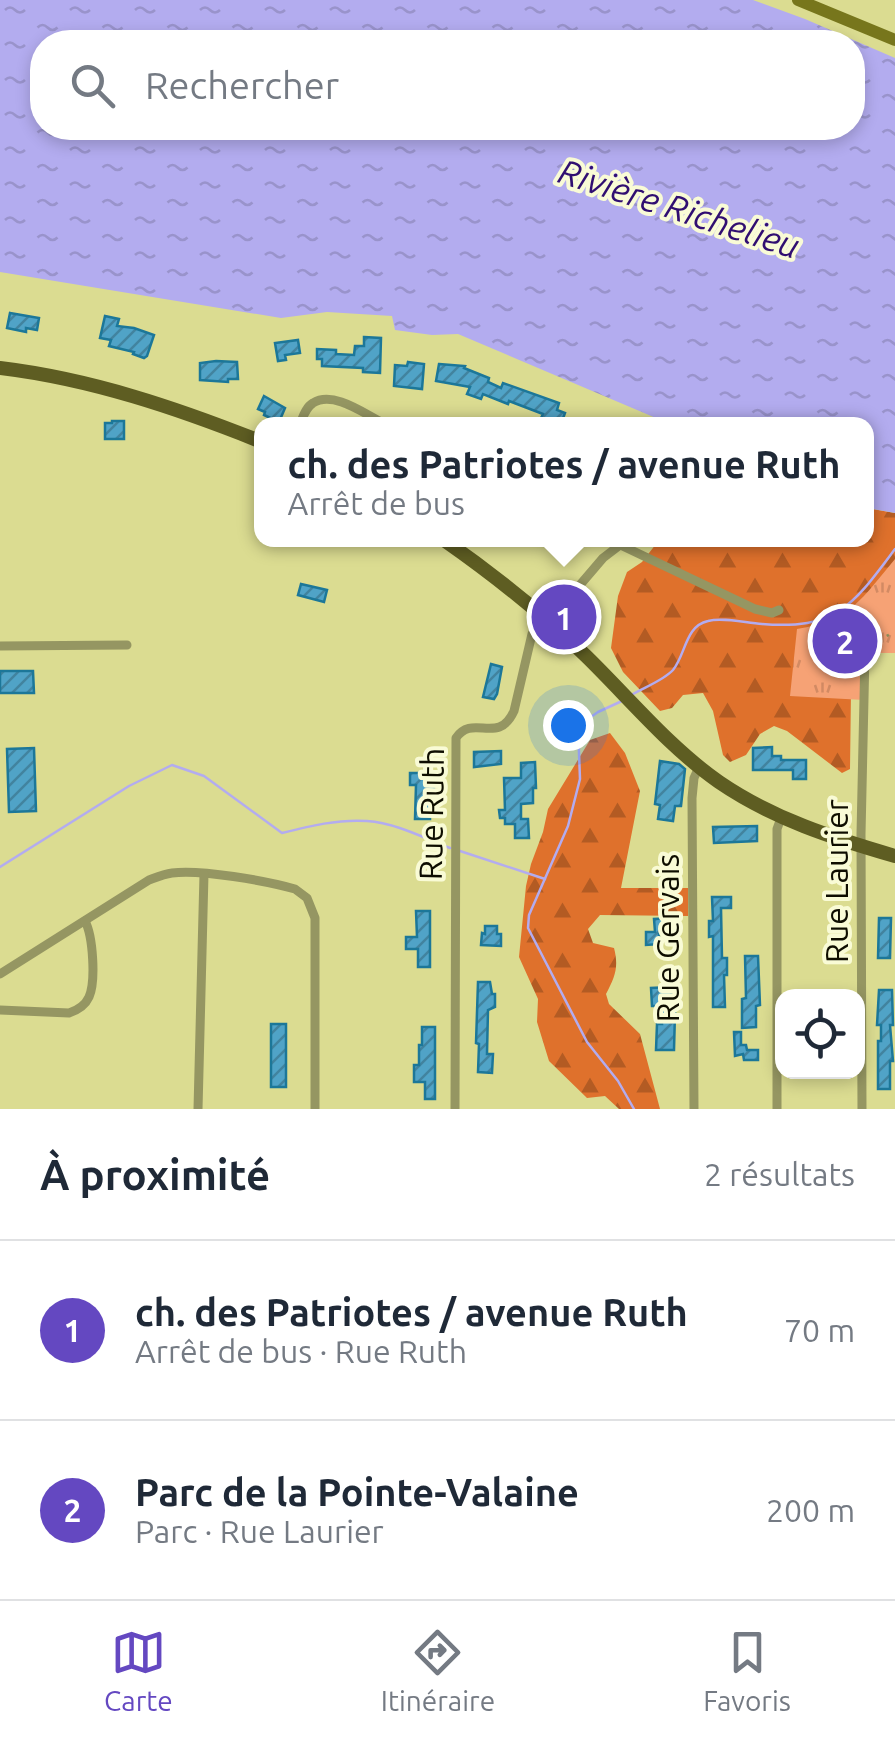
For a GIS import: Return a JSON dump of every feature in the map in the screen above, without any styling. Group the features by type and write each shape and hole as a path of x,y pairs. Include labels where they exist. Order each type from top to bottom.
{"main road":[{"path":"798,0 895,40"},
{"path":"0,368 122,392 254,439"},
{"path":"453,547 547,620 672,744 735,793 781,818 895,856"}],"street":[{"path":"303,417 312,403 327,399 371,417"},
{"name":"Rue Ruth","path":"455,1109 456,738 467,727 498,729 509,722 532,634 556,613 611,547"},
{"path":"625,547 755,609 772,613 778,610"},
{"path":"0,646 128,645"},
{"name":"Rue Laurier","path":"862,1109 865,652"},
{"name":"Rue Gervais","path":"694,1109 692,798 699,767"},
{"path":"777,1109 777,829 781,818"},
{"path":"0,974 149,880 174,872 280,885 302,892 315,918 315,1109"},
{"path":"198,1109 204,874"},
{"path":"0,1010 69,1013 84,1004 92,982 92,934 85,920"}],"path":[{"path":"865,652 876,641 895,632"}],"green space":[{"path":"874,509 895,513 895,616 881,622 851,691 850,769 842,773 787,731 774,726 760,734 746,755 730,762 723,755 713,711 703,693 683,695 672,708 660,711 623,672 611,648 618,596 627,572 654,547 874,547"},
{"path":"895,559 895,653 865,653 864,700 790,696 797,629 843,614"},
{"path":"610,733 625,753 640,791 621,888 688,888 688,916 600,915 588,929 593,943 614,948 615,972 606,994 609,1004 640,1034 660,1109 619,1109 605,1096 587,1098 549,1061 537,1022 538,999 519,957 526,886 548,809 590,740"}],"water":[{"name":"Rivière Richelieu","path":"0,0 753,0 830,30 30,30 30,140 865,140 865,45 895,58 895,513 874,509 874,417 654,417 458,334 395,330 392,316 327,312 281,318 0,272"}],"building":[{"path":"10,313 39,318 37,330 7,328"},
{"path":"105,316 119,319 117,326 154,335 147,356 109,346 111,340 100,338"},
{"path":"364,337 381,338 380,373 322,366 322,359 317,359 317,349 354,355 355,346 364,346"},
{"path":"298,340 300,353 285,355 286,360 278,361 275,343"},
{"path":"237,362 238,379 200,380 200,363"},
{"path":"408,362 424,364 422,389 394,386 395,365 407,366"},
{"path":"439,364 465,366 501,388 503,383 559,403 557,410 565,413 564,417 542,417 543,414 509,401 508,404 483,394 481,399 467,394 470,387 436,381"},
{"path":"264,396 285,408 281,417 268,417 258,409"},
{"path":"124,421 124,439 105,439 105,423"},
{"path":"301,584 327,590 324,602 298,595"},
{"path":"491,664 502,667 494,699 483,697"},
{"path":"0,671 33,671 34,693 0,693"},
{"path":"772,747 772,756 781,756 781,760 806,760 806,779 793,779 793,770 753,770 753,748"},
{"path":"34,748 36,811 9,812 7,749"},
{"path":"501,751 501,764 474,767 474,752"},
{"path":"660,761 685,769 681,806 675,806 673,821 658,819 660,805 655,804"},
{"path":"535,762 533,803 521,804 521,819 528,819 529,838 515,838 515,824 505,824 505,818 500,818 499,810 505,810 504,778 521,778 521,763"},
{"path":"410,773 434,773 430,819 415,819 416,785 410,785"},
{"path":"757,826 757,841 714,843 713,827"},
{"path":"712,897 731,897 731,908 721,908 722,958 727,958 725,1007 713,1007 713,936 709,937"},
{"path":"416,911 430,911 430,967 418,967 418,949 406,949 406,937 417,937"},
{"path":"674,918 674,933 659,933 659,944 646,945 646,932 655,932 654,919"},
{"path":"879,918 891,918 890,958 878,958"},
{"path":"485,926 497,926 501,946 481,945"},
{"path":"745,956 758,956 760,1005 756,1006 756,1027 742,1028 742,999 746,998"},
{"path":"478,982 490,982 495,994 495,1007 488,1010 487,1054 493,1054 492,1073 478,1072"},
{"path":"671,987 674,1050 656,1050 657,1024 662,1024 661,1006 652,1006 651,988"},
{"path":"879,990 892,990 890,1089 878,1089"},
{"path":"271,1024 286,1024 286,1087 271,1087"},
{"path":"422,1027 435,1027 435,1099 425,1099 425,1082 414,1082"},
{"path":"734,1032 741,1032 741,1045 746,1045 747,1050 758,1050 758,1060 744,1060 743,1054 735,1056"}],"waterway":[{"path":"633,694 673,670 690,634 700,624 721,620 788,625 826,618 854,599 895,549"},
{"path":"622,701 578,726 580,779 568,826 529,915 528,928 587,1042 634,1109"},
{"path":"0,867 129,786 172,765 204,776 282,833 335,822 367,821 399,828 450,848"},
{"path":"457,850 545,879"}],"place":[{"name":"ch. des Patriotes / avenue Ruth","path":"564,617"},
{"name":"Parc de la Pointe-Valaine","path":"845,641"}]}
